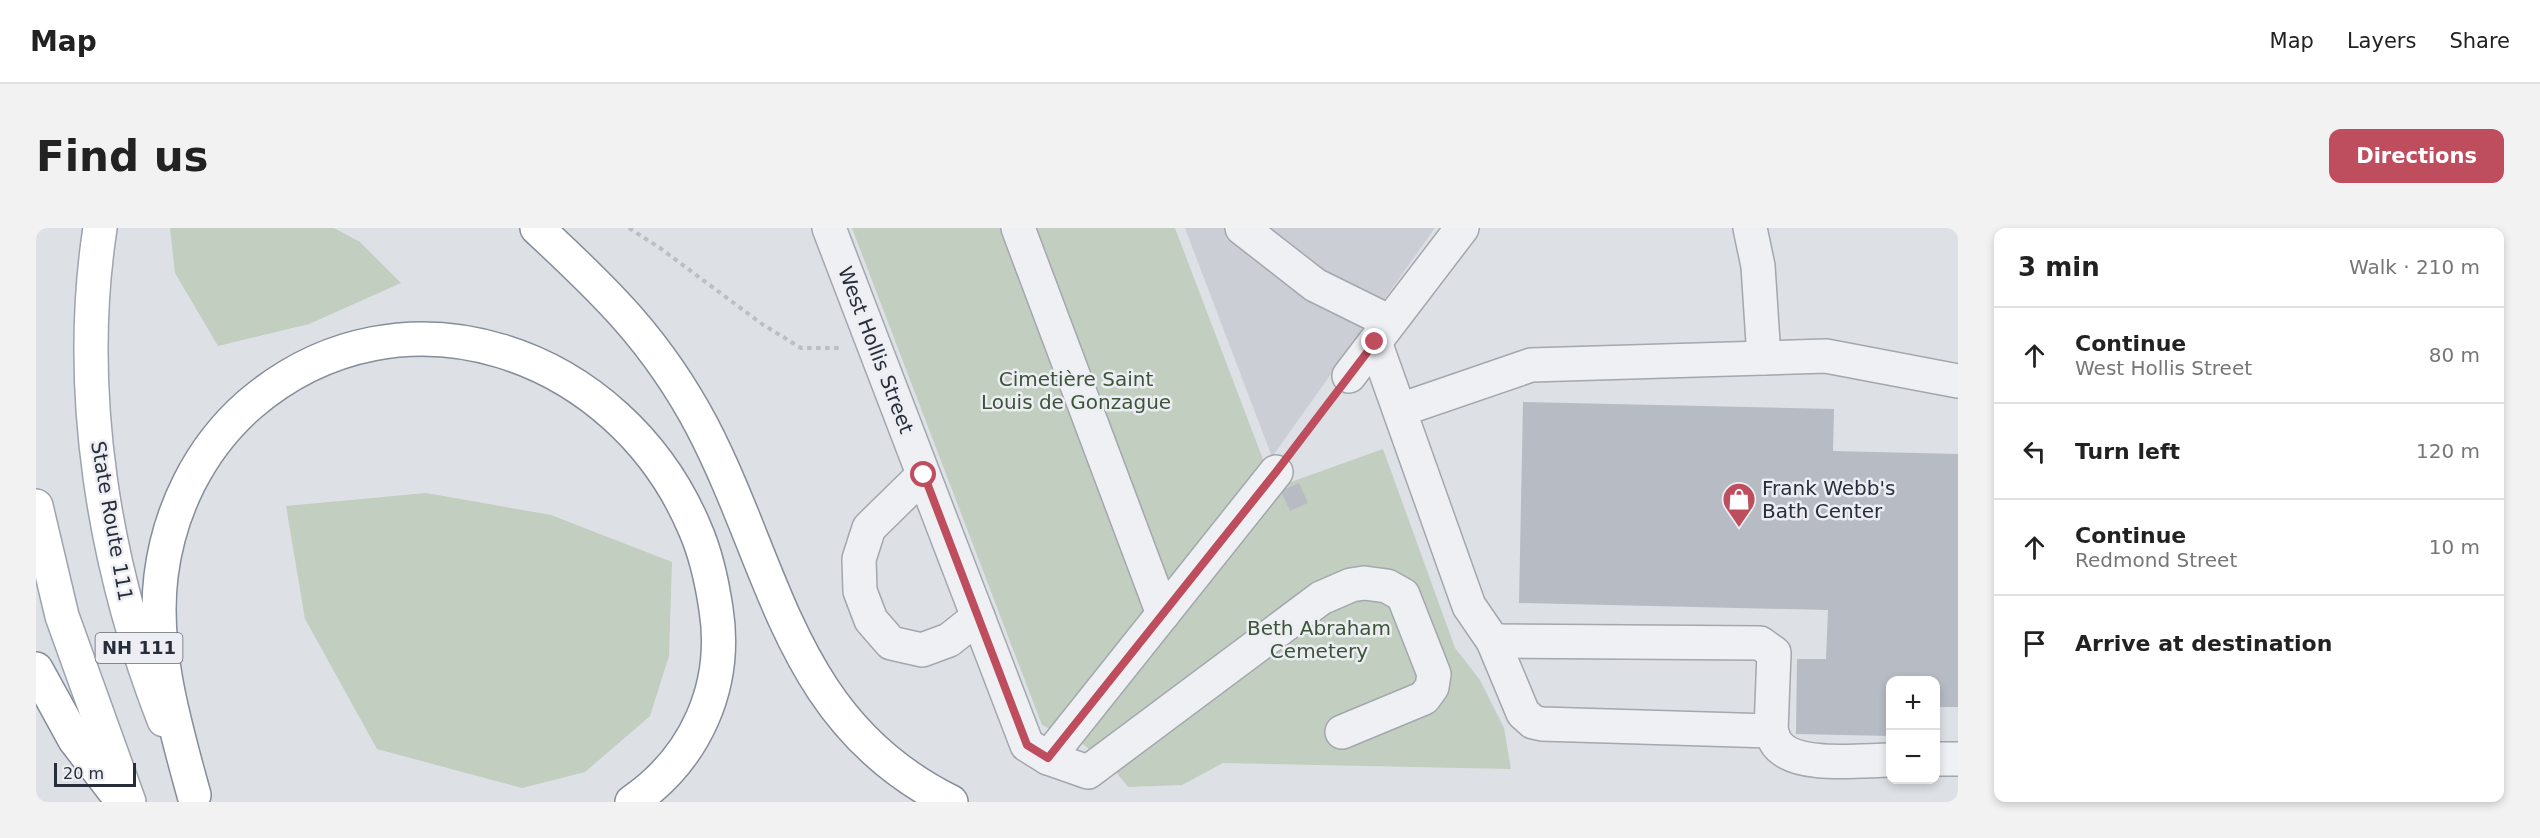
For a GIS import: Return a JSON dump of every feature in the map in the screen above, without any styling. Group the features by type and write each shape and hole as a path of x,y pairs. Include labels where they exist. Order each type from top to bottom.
{"main road":[{"name":"State Route 111","path":"100,228 94,289 92,352 95,422 103,495 117,573 130,620 162,715 196,799"},
{"path":"537,228 617,304 649,341 675,380 714,451 803,658 837,711 880,757 906,777 951,802"},
{"path":"196,799 177,731 164,664 159,610 161,577 167,543 178,507 194,472 215,441 242,411 273,386 306,366 367,345 395,339 431,338 466,342 519,356 553,372 586,393 618,419 645,448 667,476 695,528 709,570 717,616 718,650 715,679 705,713 687,748 663,777 632,802"},
{"name":"NH 111","path":"36,506 62,616 129,802"},
{"path":"36,669 75,740 123,802"}],"street":[{"name":"West Hollis Street","path":"829,228 1027,745 1048,758 1088,772 1320,598 1351,585 1364,583 1387,586 1403,595 1434,674 1432,687 1424,698 1342,732"},
{"path":"1018,228 1163,614"},
{"path":"1242,228 1382,332 1400,410 1468,606 1493,641 1523,713 1533,722 1542,724 1771,731"},
{"path":"1349,376 1462,228"},
{"path":"1750,228 1758,266 1764,358"},
{"path":"1400,410 1531,365 1826,356 1958,381"},
{"path":"1048,758 1276,472"},
{"path":"924,475 869,528 860,559 861,591 871,620 891,643 922,650 949,640 978,617"},
{"path":"1493,641 1760,643 1774,653 1771,731 1776,744 1786,752 1806,760 1886,759"},
{"path":"1940,759 1958,759"}],"path":[{"path":"629,228 660,248 762,324 801,348 830,349 873,343"},
{"path":"1276,472 1349,376"}],"shaded area":[{"path":"1185,228 1435,228 1272,457"}],"green space":[{"path":"170,228 334,228 360,242 401,283 309,324 218,346 175,273"},
{"name":"Cimetière Saint Louis de Gonzague","path":"852,228 1175,228 1264,462 1052,730 1042,725"},
{"name":"Beth Abraham Cemetery","path":"1383,449 1455,648 1480,680 1504,728 1511,769 1223,763 1182,785 1128,787 1110,764 1077,740 1277,487"},
{"path":"426,493 551,515 672,562 669,656 650,716 585,772 522,788 377,749 305,619 286,506"}],"building":[{"name":"Frank Webb's Bath Center","path":"1523,402 1834,409 1833,451 1958,454 1958,707 1940,707 1940,676 1886,676 1886,736 1796,734 1797,659 1826,659 1828,610 1519,603"},
{"path":"1299,483 1308,503 1290,511 1281,491"}],"place":[{"name":"Frank Webb's Bath Center","path":"1739,528"}],"route":[{"path":"924,475 1027,745 1048,758 1276,472 1375,342"}]}
